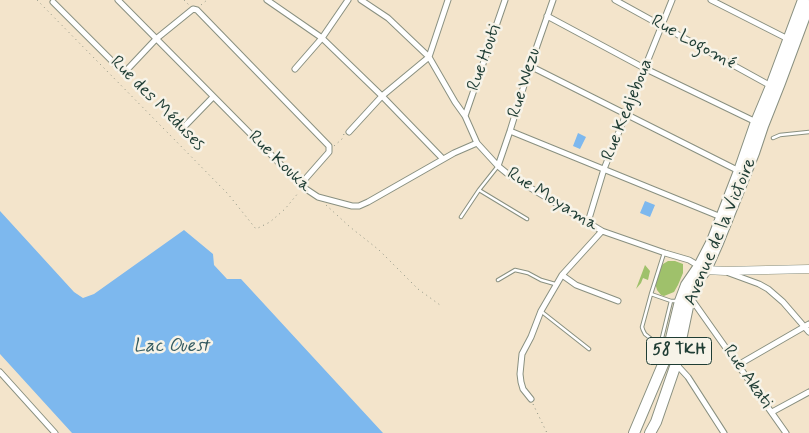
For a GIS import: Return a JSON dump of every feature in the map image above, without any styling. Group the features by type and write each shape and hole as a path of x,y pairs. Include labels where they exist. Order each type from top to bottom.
{"highway":[{"name":"Avenue de la Victoire","path":"675,302 718,244 754,153 759,124 771,86 789,39 807,6"},
{"name":"Avenue de la Victoire","path":"650,433 656,422 676,364 690,297 700,278 702,268 739,171 759,124 780,83 807,6"},
{"name":"58 TKH","path":"634,433 667,355 675,302"}],"street":[{"name":"Rue Kouka","path":"118,0 301,186 318,198 360,206 454,153 477,143"},
{"path":"267,0 322,38 382,96 442,160"},
{"path":"295,69 322,38 348,0"},
{"name":"Rue Moyama","path":"361,0 388,18 429,57 465,116 477,143 498,166 515,179 602,231 689,260 702,268"},
{"path":"349,132 382,96 429,57 448,0"},
{"name":"Rue Houti","path":"465,116 505,0"},
{"name":"Rue Wezu","path":"498,166 553,0"},
{"name":"Rue Logomé","path":"615,0 771,86"},
{"name":"Rue Kedjeboua","path":"588,222 604,169 672,0"},
{"path":"710,0 789,39"},
{"path":"53,2 124,73 156,39 195,9 329,146 329,152 301,186"},
{"path":"547,16 644,68 759,124"},
{"path":"530,66 739,171"},
{"path":"181,130 213,97"},
{"path":"510,131 721,217"},
{"path":"531,399 523,389 521,382 522,354 541,311 562,275 602,231"},
{"path":"702,268 725,271 809,268"},
{"path":"725,271 760,284 768,289 807,325 809,332"},
{"path":"562,275 576,284 618,301"},
{"name":"Rue Akati","path":"690,297 786,433"},
{"path":"738,365 807,325"},
{"path":"676,364 688,377 722,432"},
{"path":"0,372 55,433"},
{"path":"772,412 809,392"}],"lane":[{"path":"773,138 780,135 808,133"},
{"path":"461,217 498,166"},
{"path":"479,190 527,219"},
{"path":"664,253 642,330 667,355"},
{"path":"498,280 515,270 528,273 556,285"},
{"path":"651,294 675,302 660,346"},
{"path":"541,311 589,349"}],"path":[{"name":"Rue des Méduses","path":"38,0 228,194 256,228 270,222 285,209 301,186"},
{"path":"184,0 195,9 207,0"},
{"path":"329,146 337,144 342,139 344,133 349,132"},
{"path":"318,198 350,227 380,250 418,289 440,305"},
{"path":"531,399 547,433"}],"green space":[{"path":"668,261 683,264 683,273 674,292 664,296 657,290 655,283 661,267"},
{"path":"645,265 650,271 648,280 643,278 636,289"}],"water":[{"path":"578,133 586,137 580,149 573,146"},
{"path":"645,201 655,205 650,217 640,213"},
{"name":"Lac Ouest","path":"0,211 74,292 83,298 94,294 184,230 213,254 214,265 227,279 241,279 383,433 72,433 0,354"}]}
